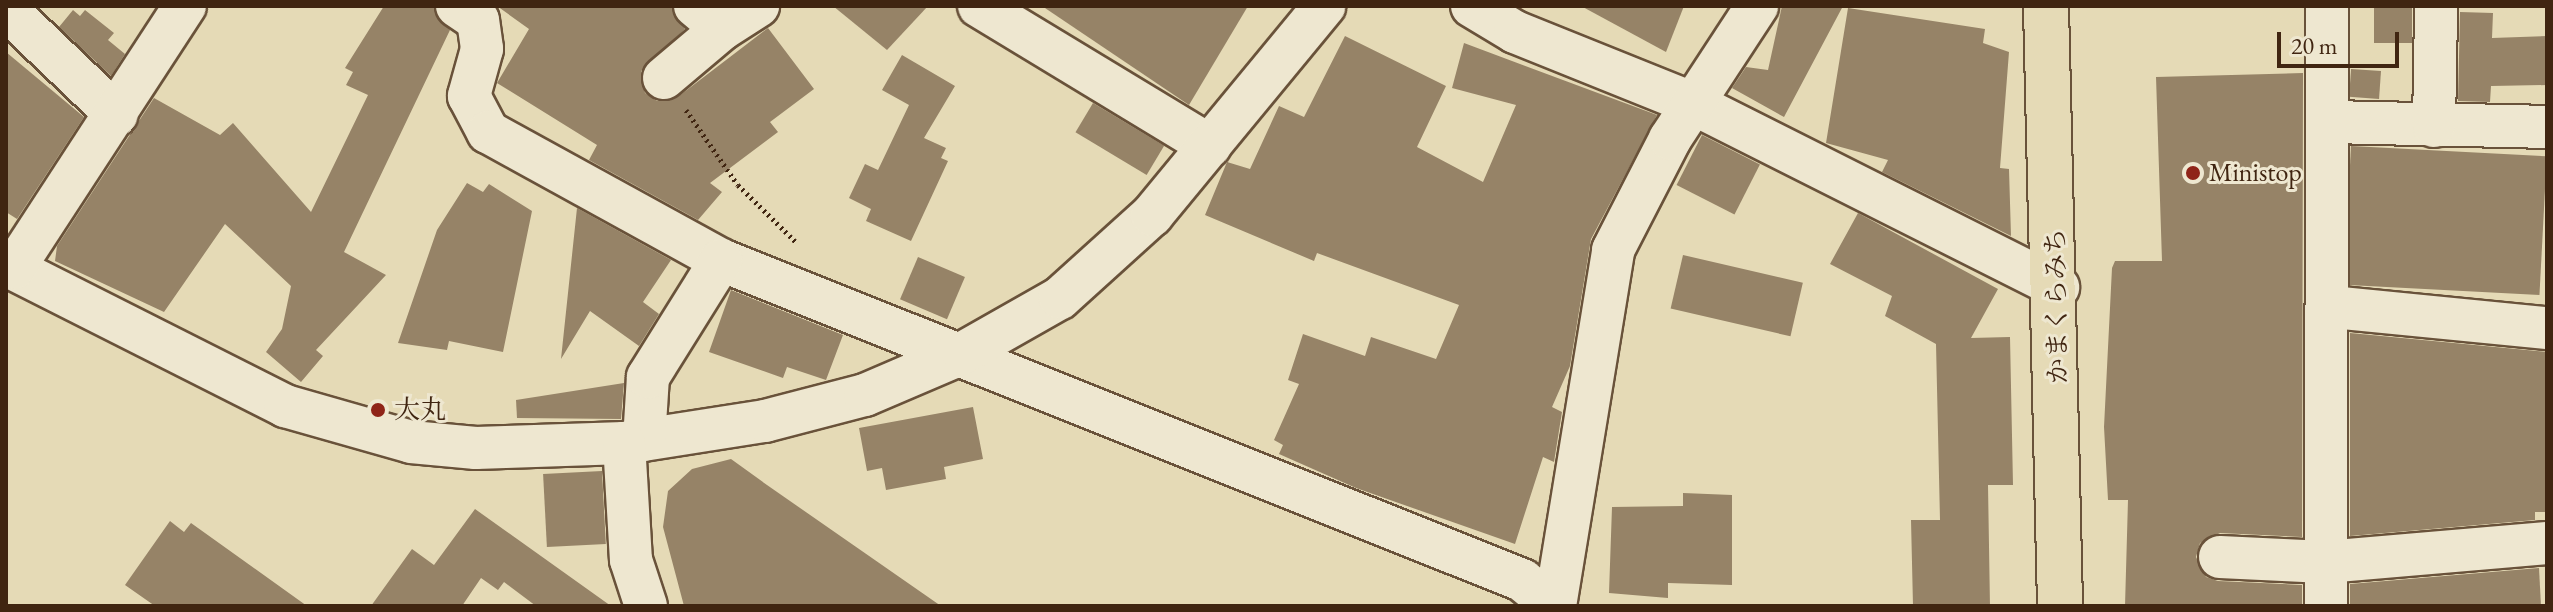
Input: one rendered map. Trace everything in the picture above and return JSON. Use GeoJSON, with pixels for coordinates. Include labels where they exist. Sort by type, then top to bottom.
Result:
{"type":"FeatureCollection","features":[{"type":"Feature","properties":{"kind":"main road","name":"かまくらみち"},"geometry":{"type":"LineString","coordinates":[[2046,6],[2058,287],[2060,606]]}},
{"type":"Feature","properties":{"kind":"street"},"geometry":{"type":"LineString","coordinates":[[185,6],[117,115],[10,266],[285,406],[345,428],[447,447],[634,442],[765,421],[865,395],[963,353],[1026,320],[1105,263],[1210,146],[1324,6]]}},
{"type":"Feature","properties":{"kind":"street"},"geometry":{"type":"LineString","coordinates":[[457,6],[478,20],[482,49],[469,96],[488,132],[721,260],[963,353],[1036,391],[1522,580],[1554,606],[1613,250],[1692,103],[1757,6]]}},
{"type":"Feature","properties":{"kind":"street"},"geometry":{"type":"LineString","coordinates":[[664,78],[708,18],[758,6]]}},
{"type":"Feature","properties":{"kind":"street"},"geometry":{"type":"LineString","coordinates":[[979,6],[1210,146]]}},
{"type":"Feature","properties":{"kind":"street"},"geometry":{"type":"LineString","coordinates":[[1472,6],[1515,32],[1692,103],[2058,287]]}},
{"type":"Feature","properties":{"kind":"street"},"geometry":{"type":"LineString","coordinates":[[2326,606],[2331,307],[2327,6]]}},
{"type":"Feature","properties":{"kind":"street"},"geometry":{"type":"LineString","coordinates":[[2434,126],[2436,6]]}},
{"type":"Feature","properties":{"kind":"street"},"geometry":{"type":"LineString","coordinates":[[6,9],[117,115]]}},
{"type":"Feature","properties":{"kind":"street"},"geometry":{"type":"LineString","coordinates":[[2330,122],[2547,127]]}},
{"type":"Feature","properties":{"kind":"street"},"geometry":{"type":"LineString","coordinates":[[646,606],[631,560],[634,442],[648,377],[721,260]]}},
{"type":"Feature","properties":{"kind":"street"},"geometry":{"type":"LineString","coordinates":[[2331,307],[2547,328]]}},
{"type":"Feature","properties":{"kind":"street"},"geometry":{"type":"LineString","coordinates":[[2220,557],[2325,562],[2547,543]]}},
{"type":"Feature","properties":{"kind":"path"},"geometry":{"type":"LineString","coordinates":[[664,78],[738,185],[804,251]]}},
{"type":"Feature","properties":{"kind":"building"},"geometry":{"type":"Polygon","coordinates":[[[384,6],[433,6],[450,30],[344,252],[386,275],[316,350],[323,356],[301,382],[266,352],[282,329],[291,286],[225,224],[164,312],[55,261],[57,246],[154,98],[220,135],[233,123],[311,212],[368,95],[346,85],[353,72],[345,68],[384,6]]]}},
{"type":"Feature","properties":{"kind":"building"},"geometry":{"type":"Polygon","coordinates":[[[497,6],[672,6],[685,29],[641,71],[645,93],[657,101],[679,96],[768,28],[814,89],[770,122],[778,132],[710,183],[722,192],[698,220],[589,160],[597,145],[497,83],[529,29],[497,6]]]}},
{"type":"Feature","properties":{"kind":"building"},"geometry":{"type":"Polygon","coordinates":[[[833,6],[928,6],[887,50],[833,6]]]}},
{"type":"Feature","properties":{"kind":"building"},"geometry":{"type":"Polygon","coordinates":[[[1042,6],[1248,6],[1189,105],[1042,6]]]}},
{"type":"Feature","properties":{"kind":"building"},"geometry":{"type":"Polygon","coordinates":[[[1581,6],[1684,6],[1666,52],[1581,6]]]}},
{"type":"Feature","properties":{"kind":"building"},"geometry":{"type":"Polygon","coordinates":[[[1782,6],[1843,6],[1784,117],[1732,88],[1746,67],[1768,70],[1782,6]]]}},
{"type":"Feature","properties":{"kind":"building"},"geometry":{"type":"Polygon","coordinates":[[[2374,6],[2412,6],[2412,43],[2374,43],[2374,6]]]}},
{"type":"Feature","properties":{"kind":"building"},"geometry":{"type":"Polygon","coordinates":[[[1848,8],[1985,29],[1983,43],[2009,52],[2000,168],[2009,169],[2011,236],[1882,172],[1888,160],[1826,143],[1848,8]]]}},
{"type":"Feature","properties":{"kind":"building"},"geometry":{"type":"Polygon","coordinates":[[[73,10],[80,16],[85,10],[114,33],[108,40],[125,54],[111,76],[59,27],[73,10]]]}},
{"type":"Feature","properties":{"kind":"building"},"geometry":{"type":"Polygon","coordinates":[[[2460,12],[2493,13],[2492,38],[2547,36],[2547,85],[2491,86],[2490,102],[2458,101],[2460,12]]]}},
{"type":"Feature","properties":{"kind":"building"},"geometry":{"type":"Polygon","coordinates":[[[1345,36],[1446,86],[1417,147],[1483,182],[1516,105],[1452,88],[1464,43],[1657,115],[1591,239],[1570,366],[1552,407],[1562,412],[1554,462],[1543,457],[1515,544],[1356,488],[1279,454],[1283,445],[1274,440],[1299,384],[1288,380],[1303,334],[1365,356],[1371,337],[1436,359],[1459,305],[1317,253],[1314,261],[1205,215],[1227,162],[1250,169],[1279,106],[1304,117],[1345,36]]]}},
{"type":"Feature","properties":{"kind":"building"},"geometry":{"type":"Polygon","coordinates":[[[6,52],[84,117],[17,219],[6,212],[6,52]]]}},
{"type":"Feature","properties":{"kind":"building"},"geometry":{"type":"Polygon","coordinates":[[[902,55],[955,86],[924,138],[946,148],[941,158],[948,161],[911,241],[866,221],[871,209],[849,198],[865,164],[878,170],[909,105],[882,90],[902,55]]]}},
{"type":"Feature","properties":{"kind":"building"},"geometry":{"type":"Polygon","coordinates":[[[2351,69],[2381,71],[2379,99],[2349,97],[2351,69]]]}},
{"type":"Feature","properties":{"kind":"building"},"geometry":{"type":"Polygon","coordinates":[[[2303,73],[2302,537],[2220,533],[2200,543],[2196,557],[2206,577],[2218,581],[2302,585],[2302,606],[2125,606],[2128,500],[2108,500],[2104,427],[2112,268],[2115,261],[2162,261],[2156,77],[2303,73]]]}},
{"type":"Feature","properties":{"kind":"building"},"geometry":{"type":"Polygon","coordinates":[[[1093,103],[1164,146],[1147,175],[1075,132],[1093,103]]]}},
{"type":"Feature","properties":{"kind":"building"},"geometry":{"type":"Polygon","coordinates":[[[1702,135],[1760,165],[1734,214],[1677,185],[1702,135]]]}},
{"type":"Feature","properties":{"kind":"building"},"geometry":{"type":"Polygon","coordinates":[[[2351,146],[2547,156],[2539,295],[2344,285],[2351,146]]]}},
{"type":"Feature","properties":{"kind":"building"},"geometry":{"type":"Polygon","coordinates":[[[467,183],[483,192],[489,184],[532,211],[503,352],[449,341],[447,350],[398,343],[437,230],[467,183]]]}},
{"type":"Feature","properties":{"kind":"building"},"geometry":{"type":"Polygon","coordinates":[[[577,208],[671,260],[643,302],[659,314],[639,346],[590,311],[561,359],[577,208]]]}},
{"type":"Feature","properties":{"kind":"building"},"geometry":{"type":"Polygon","coordinates":[[[1858,213],[1998,289],[1971,338],[2010,337],[2013,485],[1988,485],[1990,606],[1913,606],[1911,520],[1940,520],[1936,344],[1885,316],[1892,296],[1830,264],[1858,213]]]}},
{"type":"Feature","properties":{"kind":"building"},"geometry":{"type":"Polygon","coordinates":[[[1683,255],[1803,283],[1790,336],[1671,309],[1683,255]]]}},
{"type":"Feature","properties":{"kind":"building"},"geometry":{"type":"Polygon","coordinates":[[[918,257],[965,277],[947,319],[900,299],[918,257]]]}},
{"type":"Feature","properties":{"kind":"building"},"geometry":{"type":"Polygon","coordinates":[[[731,290],[843,335],[826,380],[787,367],[783,378],[709,352],[731,290]]]}},
{"type":"Feature","properties":{"kind":"building"},"geometry":{"type":"Polygon","coordinates":[[[2350,333],[2547,352],[2547,512],[2535,512],[2535,520],[2350,536],[2350,333]]]}},
{"type":"Feature","properties":{"kind":"building"},"geometry":{"type":"Polygon","coordinates":[[[624,383],[621,419],[517,418],[516,400],[624,383]]]}},
{"type":"Feature","properties":{"kind":"building"},"geometry":{"type":"Polygon","coordinates":[[[973,407],[983,459],[944,467],[946,479],[886,490],[882,468],[867,471],[859,428],[973,407]]]}},
{"type":"Feature","properties":{"kind":"building"},"geometry":{"type":"Polygon","coordinates":[[[731,459],[941,606],[684,606],[663,527],[668,491],[692,469],[731,459]]]}},
{"type":"Feature","properties":{"kind":"building"},"geometry":{"type":"Polygon","coordinates":[[[602,471],[606,544],[547,547],[543,474],[602,471]]]}},
{"type":"Feature","properties":{"kind":"building"},"geometry":{"type":"Polygon","coordinates":[[[1683,493],[1732,495],[1732,585],[1668,583],[1668,598],[1609,593],[1612,507],[1683,506],[1683,493]]]}},
{"type":"Feature","properties":{"kind":"building"},"geometry":{"type":"Polygon","coordinates":[[[475,509],[611,606],[536,606],[504,582],[498,590],[481,578],[462,606],[371,606],[412,549],[434,565],[475,509]]]}},
{"type":"Feature","properties":{"kind":"building"},"geometry":{"type":"Polygon","coordinates":[[[170,521],[184,532],[191,523],[307,606],[155,606],[125,585],[170,521]]]}},
{"type":"Feature","properties":{"kind":"building"},"geometry":{"type":"Polygon","coordinates":[[[2539,568],[2541,606],[2350,606],[2350,584],[2539,568]]]}},
{"type":"Feature","properties":{"kind":"place","name":"Ministop"},"geometry":{"type":"Point","coordinates":[2193,173]}},
{"type":"Feature","properties":{"kind":"place","name":"大丸"},"geometry":{"type":"Point","coordinates":[378,410]}}]}
